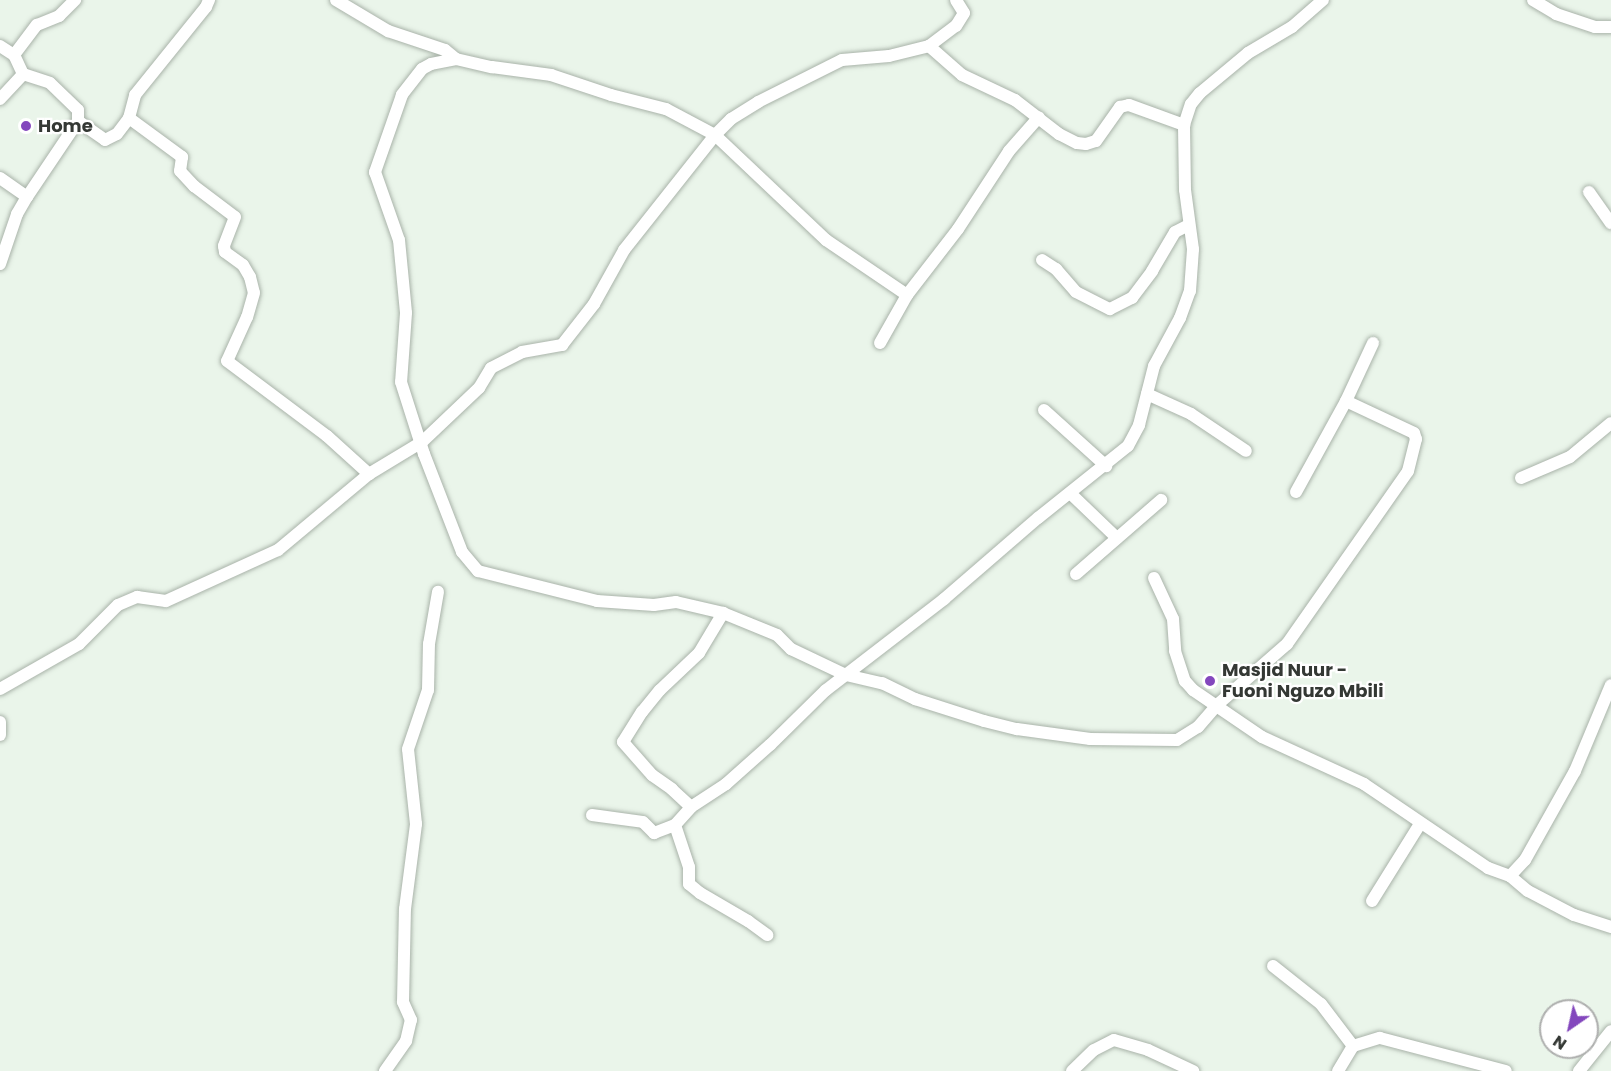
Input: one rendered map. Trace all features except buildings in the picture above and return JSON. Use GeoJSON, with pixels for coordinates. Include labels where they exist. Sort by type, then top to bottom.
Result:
{"type":"FeatureCollection","features":[{"type":"Feature","properties":{"kind":"street"},"geometry":{"type":"LineString","coordinates":[[14,55],[38,25],[59,16],[75,0]]}},
{"type":"Feature","properties":{"kind":"street"},"geometry":{"type":"LineString","coordinates":[[78,121],[105,140],[117,134],[129,118],[135,95],[206,7],[209,0]]}},
{"type":"Feature","properties":{"kind":"street"},"geometry":{"type":"LineString","coordinates":[[336,0],[388,31],[445,50],[456,59]]}},
{"type":"Feature","properties":{"kind":"street"},"geometry":{"type":"LineString","coordinates":[[0,689],[79,644],[118,605],[137,597],[166,601],[278,550],[369,474],[422,442],[478,388],[491,368],[522,352],[562,345],[594,304],[624,250],[715,135],[731,119],[758,102],[842,60],[889,56],[929,46],[956,26],[964,13],[956,0]]}},
{"type":"Feature","properties":{"kind":"street"},"geometry":{"type":"LineString","coordinates":[[592,815],[643,822],[654,833],[675,825],[691,807],[726,784],[826,690],[959,588],[1128,446],[1139,425],[1154,366],[1180,318],[1190,291],[1193,249],[1189,225],[1184,125],[1191,104],[1200,93],[1255,48],[1292,27],[1323,0]]}},
{"type":"Feature","properties":{"kind":"street"},"geometry":{"type":"LineString","coordinates":[[1533,0],[1556,14],[1595,27],[1611,27]]}},
{"type":"Feature","properties":{"kind":"street"},"geometry":{"type":"LineString","coordinates":[[0,46],[14,55],[23,74],[50,83],[78,110],[78,121],[17,214],[0,264]]}},
{"type":"Feature","properties":{"kind":"street"},"geometry":{"type":"LineString","coordinates":[[929,46],[962,75],[1015,100],[1059,134],[1086,144],[1096,141],[1116,112],[1129,105],[1184,125]]}},
{"type":"Feature","properties":{"kind":"street"},"geometry":{"type":"LineString","coordinates":[[907,296],[826,240],[715,135],[666,109],[611,95],[551,75],[492,68],[456,59],[430,64],[422,69],[402,95],[375,172],[399,240],[406,313],[401,382],[424,454],[462,552],[478,571],[597,601],[654,605],[676,602],[723,613],[777,635],[791,649],[846,675],[882,683],[915,699],[984,721],[1090,739],[1177,740],[1198,727],[1217,705],[1287,644],[1408,471],[1416,439],[1414,433],[1346,401]]}},
{"type":"Feature","properties":{"kind":"street"},"geometry":{"type":"LineString","coordinates":[[0,99],[23,74]]}},
{"type":"Feature","properties":{"kind":"street"},"geometry":{"type":"LineString","coordinates":[[879,344],[907,296],[958,229],[1009,151],[1039,117]]}},
{"type":"Feature","properties":{"kind":"street"},"geometry":{"type":"LineString","coordinates":[[129,118],[182,157],[180,171],[194,186],[235,217],[224,246],[225,252],[243,265],[250,277],[254,293],[248,317],[227,361],[327,436],[369,474]]}},
{"type":"Feature","properties":{"kind":"street"},"geometry":{"type":"LineString","coordinates":[[0,178],[27,197]]}},
{"type":"Feature","properties":{"kind":"street"},"geometry":{"type":"LineString","coordinates":[[1589,192],[1611,222]]}},
{"type":"Feature","properties":{"kind":"street"},"geometry":{"type":"LineString","coordinates":[[1042,260],[1056,269],[1076,292],[1110,309],[1132,298],[1152,271],[1175,232],[1189,225]]}},
{"type":"Feature","properties":{"kind":"street"},"geometry":{"type":"LineString","coordinates":[[1296,492],[1346,401],[1373,343]]}},
{"type":"Feature","properties":{"kind":"street"},"geometry":{"type":"LineString","coordinates":[[1147,394],[1191,414],[1246,451]]}},
{"type":"Feature","properties":{"kind":"street"},"geometry":{"type":"LineString","coordinates":[[1044,410],[1106,466]]}},
{"type":"Feature","properties":{"kind":"street"},"geometry":{"type":"LineString","coordinates":[[1521,477],[1570,457],[1611,423]]}},
{"type":"Feature","properties":{"kind":"street"},"geometry":{"type":"LineString","coordinates":[[1070,493],[1117,538]]}},
{"type":"Feature","properties":{"kind":"street"},"geometry":{"type":"LineString","coordinates":[[1076,574],[1161,500]]}},
{"type":"Feature","properties":{"kind":"street"},"geometry":{"type":"LineString","coordinates":[[1154,578],[1173,619],[1174,651],[1185,681],[1281,748],[1364,784],[1488,868],[1509,876],[1528,891],[1574,915],[1611,927]]}},
{"type":"Feature","properties":{"kind":"street"},"geometry":{"type":"LineString","coordinates":[[385,1071],[406,1041],[411,1020],[404,1002],[403,955],[405,909],[416,824],[408,749],[428,690],[429,644],[438,592]]}},
{"type":"Feature","properties":{"kind":"street"},"geometry":{"type":"LineString","coordinates":[[691,807],[672,789],[652,775],[623,742],[642,712],[699,653],[723,613]]}},
{"type":"Feature","properties":{"kind":"street"},"geometry":{"type":"LineString","coordinates":[[1509,876],[1525,860],[1575,771],[1611,685]]}},
{"type":"Feature","properties":{"kind":"street"},"geometry":{"type":"LineString","coordinates":[[0,722],[0,735]]}},
{"type":"Feature","properties":{"kind":"street"},"geometry":{"type":"LineString","coordinates":[[1372,901],[1420,824]]}},
{"type":"Feature","properties":{"kind":"street"},"geometry":{"type":"LineString","coordinates":[[675,825],[689,867],[689,884],[700,894],[748,921],[767,935]]}},
{"type":"Feature","properties":{"kind":"street"},"geometry":{"type":"LineString","coordinates":[[1273,966],[1321,1004],[1353,1046]]}},
{"type":"Feature","properties":{"kind":"street"},"geometry":{"type":"LineString","coordinates":[[1579,1071],[1611,1031]]}},
{"type":"Feature","properties":{"kind":"street"},"geometry":{"type":"LineString","coordinates":[[1338,1071],[1353,1046],[1380,1038],[1506,1071]]}},
{"type":"Feature","properties":{"kind":"street"},"geometry":{"type":"LineString","coordinates":[[1072,1071],[1094,1050],[1114,1040],[1148,1050],[1193,1071]]}},
{"type":"Feature","properties":{"kind":"place","name":"Home"},"geometry":{"type":"Point","coordinates":[26,126]}},
{"type":"Feature","properties":{"kind":"place","name":"Masjid Nuur - Fuoni Nguzo Mbili"},"geometry":{"type":"Point","coordinates":[1210,681]}}]}
